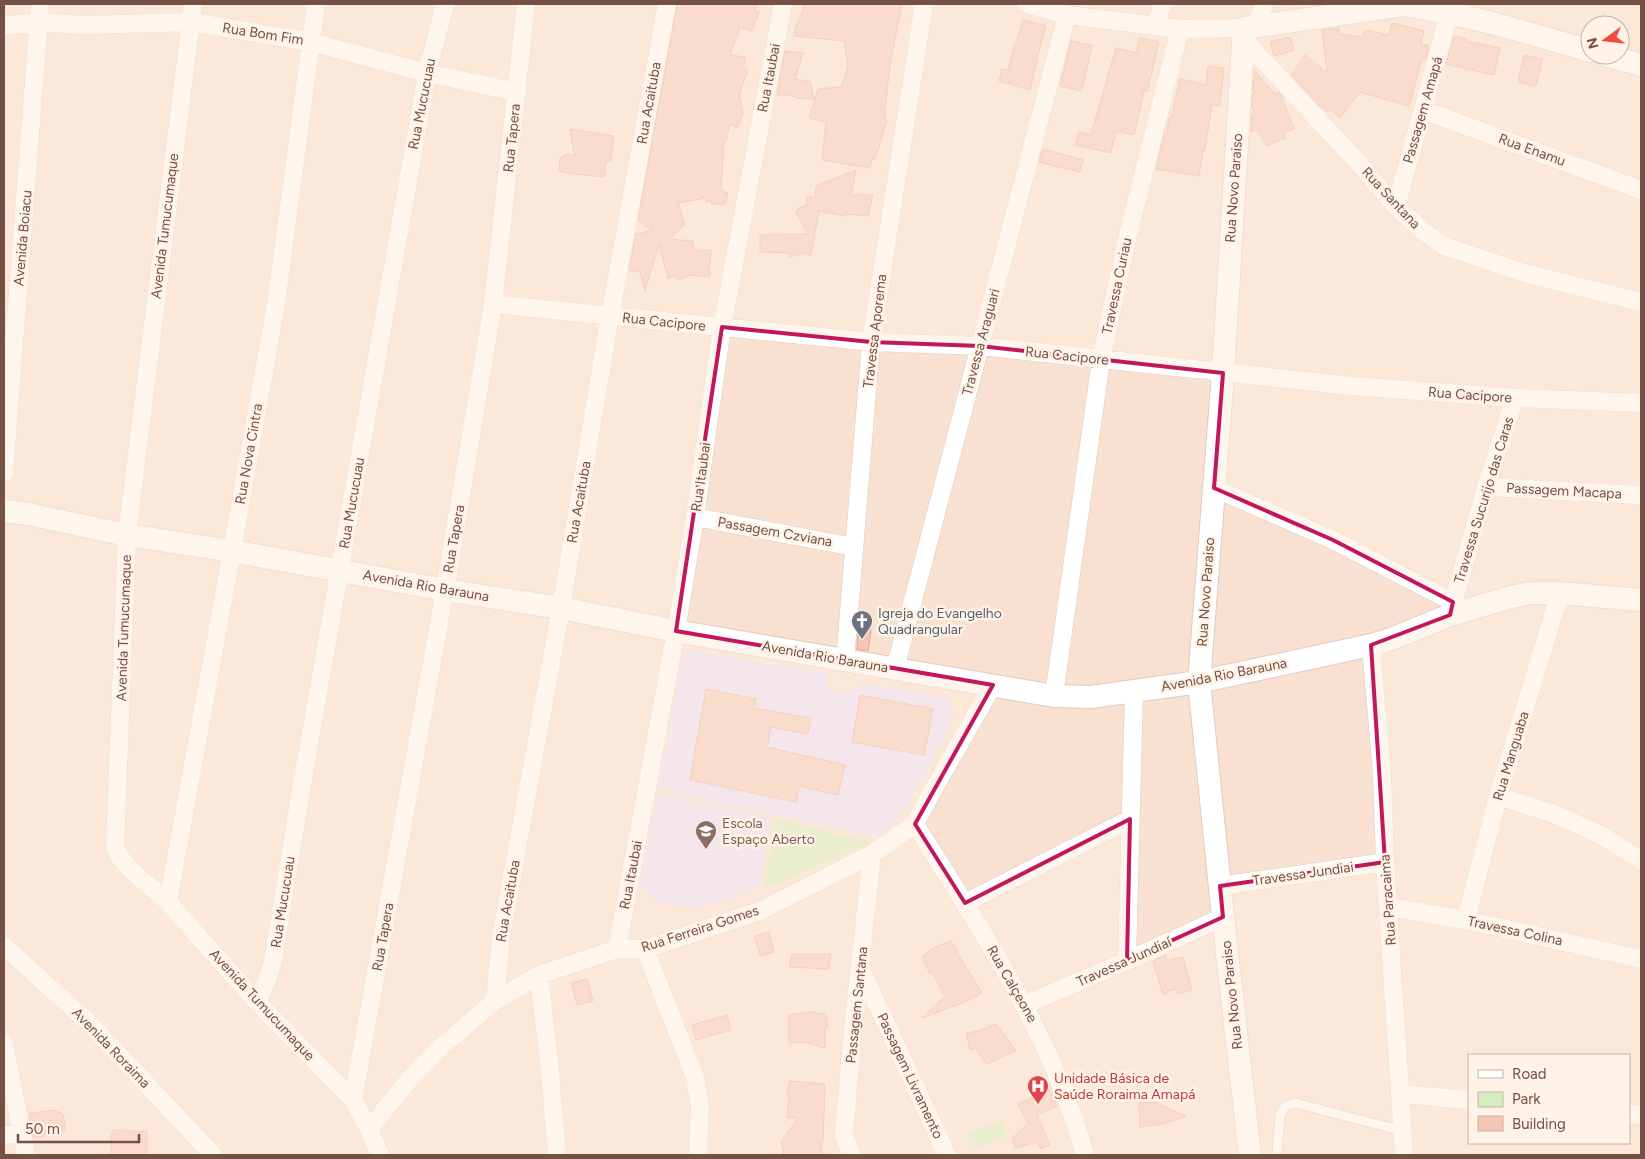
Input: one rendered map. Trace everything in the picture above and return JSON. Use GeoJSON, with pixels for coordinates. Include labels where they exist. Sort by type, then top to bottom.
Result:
{"type":"FeatureCollection","features":[{"type":"Feature","properties":{"kind":"street","name":"Avenida Boiacu"},"geometry":{"type":"LineString","coordinates":[[4,473],[40,4]]}},
{"type":"Feature","properties":{"kind":"street","name":"Avenida Tumucumaque"},"geometry":{"type":"LineString","coordinates":[[193,4],[127,535],[115,846],[119,856],[133,872],[168,902],[257,1002],[354,1100],[380,1155]]}},
{"type":"Feature","properties":{"kind":"street","name":"Rua Nova Cintra"},"geometry":{"type":"LineString","coordinates":[[168,902],[276,304],[316,4]]}},
{"type":"Feature","properties":{"kind":"street","name":"Rua Mucucuau"},"geometry":{"type":"LineString","coordinates":[[257,1002],[267,981],[273,961],[426,72],[445,4]]}},
{"type":"Feature","properties":{"kind":"street","name":"Rua Tapera"},"geometry":{"type":"LineString","coordinates":[[354,1100],[445,590],[493,304],[526,4]]}},
{"type":"Feature","properties":{"kind":"street","name":"Rua Acaituba"},"geometry":{"type":"LineString","coordinates":[[495,1001],[501,937],[561,608],[610,316],[666,4]]}},
{"type":"Feature","properties":{"kind":"street","name":"Rua Itaubai"},"geometry":{"type":"LineString","coordinates":[[617,949],[676,631],[695,517],[722,327],[784,4]]}},
{"type":"Feature","properties":{"kind":"street","name":"Travessa Aporema"},"geometry":{"type":"LineString","coordinates":[[845,660],[871,342],[924,4]]}},
{"type":"Feature","properties":{"kind":"street"},"geometry":{"type":"LineString","coordinates":[[1155,25],[1162,4]]}},
{"type":"Feature","properties":{"kind":"street"},"geometry":{"type":"LineString","coordinates":[[1248,31],[1264,4]]}},
{"type":"Feature","properties":{"kind":"street"},"geometry":{"type":"LineString","coordinates":[[1035,5],[1068,15],[1180,29],[1248,31],[1404,5],[1519,30],[1580,48]]}},
{"type":"Feature","properties":{"kind":"street","name":"Passagem Amapá"},"geometry":{"type":"LineString","coordinates":[[1396,206],[1449,14]]}},
{"type":"Feature","properties":{"kind":"street","name":"Travessa Araguari"},"geometry":{"type":"LineString","coordinates":[[895,669],[1068,15]]}},
{"type":"Feature","properties":{"kind":"street","name":"Rua Bom Fim"},"geometry":{"type":"LineString","coordinates":[[4,26],[40,22],[84,24],[191,22],[311,42],[426,72],[517,92]]}},
{"type":"Feature","properties":{"kind":"street","name":"Travessa Curiau"},"geometry":{"type":"LineString","coordinates":[[1054,696],[1101,360],[1127,239],[1180,29]]}},
{"type":"Feature","properties":{"kind":"street","name":"Rua Santana"},"geometry":{"type":"LineString","coordinates":[[1248,31],[1354,159],[1396,206],[1423,231],[1444,246],[1524,273],[1641,302]]}},
{"type":"Feature","properties":{"kind":"street","name":"Rua Novo Paraiso"},"geometry":{"type":"LineString","coordinates":[[1248,31],[1199,682],[1250,1155]]}},
{"type":"Feature","properties":{"kind":"street","name":"Rua Enamu"},"geometry":{"type":"LineString","coordinates":[[1423,110],[1641,190]]}},
{"type":"Feature","properties":{"kind":"street","name":"Rua Cacipore"},"geometry":{"type":"LineString","coordinates":[[493,304],[871,342],[980,346],[1352,386],[1515,398],[1641,403]]}},
{"type":"Feature","properties":{"kind":"street","name":"Travessa Sucurijo das Caras"},"geometry":{"type":"LineString","coordinates":[[1214,488],[1334,540],[1451,609],[1486,487],[1515,398]]}},
{"type":"Feature","properties":{"kind":"street","name":"Passagem Macapa"},"geometry":{"type":"LineString","coordinates":[[1486,487],[1641,495]]}},
{"type":"Feature","properties":{"kind":"street","name":"Avenida Rio Barauna"},"geometry":{"type":"LineString","coordinates":[[4,511],[28,514],[127,535],[232,551],[445,590],[561,608],[676,631],[1054,696],[1091,697],[1199,682],[1391,639],[1451,609],[1531,593],[1560,593],[1641,600]]}},
{"type":"Feature","properties":{"kind":"street","name":"Passagem Czviana"},"geometry":{"type":"LineString","coordinates":[[695,517],[854,547]]}},
{"type":"Feature","properties":{"kind":"street","name":"Rua Manguaba"},"geometry":{"type":"LineString","coordinates":[[1466,920],[1498,796],[1560,593]]}},
{"type":"Feature","properties":{"kind":"street","name":"Rua Paracaima"},"geometry":{"type":"LineString","coordinates":[[1372,644],[1382,774],[1385,862],[1404,1155]]}},
{"type":"Feature","properties":{"kind":"street","name":"Rua Ferreira Gomes"},"geometry":{"type":"LineString","coordinates":[[369,1129],[408,1081],[435,1053],[495,1001],[539,975],[617,949],[645,949],[760,911],[872,854],[916,824],[933,790],[993,685]]}},
{"type":"Feature","properties":{"kind":"street"},"geometry":{"type":"LineString","coordinates":[[1126,961],[1134,691]]}},
{"type":"Feature","properties":{"kind":"street"},"geometry":{"type":"LineString","coordinates":[[1498,796],[1554,814],[1599,834],[1641,860]]}},
{"type":"Feature","properties":{"kind":"street"},"geometry":{"type":"LineString","coordinates":[[964,903],[1130,819]]}},
{"type":"Feature","properties":{"kind":"street","name":"Rua Calçeone"},"geometry":{"type":"LineString","coordinates":[[916,824],[1036,1027],[1062,1088],[1085,1155]]}},
{"type":"Feature","properties":{"kind":"street","name":"Passagem Santana"},"geometry":{"type":"LineString","coordinates":[[851,1155],[844,1134],[872,854]]}},
{"type":"Feature","properties":{"kind":"street","name":"Travessa Jundiai"},"geometry":{"type":"LineString","coordinates":[[1220,886],[1385,862]]}},
{"type":"Feature","properties":{"kind":"street","name":"Travessa Colina"},"geometry":{"type":"LineString","coordinates":[[1388,907],[1466,920],[1641,959]]}},
{"type":"Feature","properties":{"kind":"street","name":"Travessa Jundiaí"},"geometry":{"type":"LineString","coordinates":[[1024,1005],[1223,917]]}},
{"type":"Feature","properties":{"kind":"street","name":"Avenida Roraima"},"geometry":{"type":"LineString","coordinates":[[4,946],[90,1024],[213,1155]]}},
{"type":"Feature","properties":{"kind":"street"},"geometry":{"type":"LineString","coordinates":[[645,949],[695,1078],[700,1106],[698,1155]]}},
{"type":"Feature","properties":{"kind":"street","name":"Passagem Livramento"},"geometry":{"type":"LineString","coordinates":[[861,969],[947,1155]]}},
{"type":"Feature","properties":{"kind":"street"},"geometry":{"type":"LineString","coordinates":[[539,975],[557,1155]]}},
{"type":"Feature","properties":{"kind":"street"},"geometry":{"type":"LineString","coordinates":[[4,1043],[12,1134],[26,1155]]}},
{"type":"Feature","properties":{"kind":"street"},"geometry":{"type":"LineString","coordinates":[[1401,1094],[1468,1100]]}},
{"type":"Feature","properties":{"kind":"street"},"geometry":{"type":"LineString","coordinates":[[1404,1155],[1411,1155]]}},
{"type":"Feature","properties":{"kind":"lane"},"geometry":{"type":"LineString","coordinates":[[1277,1155],[1280,1115],[1285,1106],[1296,1103],[1403,1131]]}},
{"type":"Feature","properties":{"kind":"highlighted area"},"geometry":{"type":"Polygon","coordinates":[[[722,327],[871,342],[980,346],[1223,373],[1214,488],[1333,540],[1453,602],[1450,615],[1371,645],[1385,862],[1220,886],[1223,917],[1127,961],[1130,819],[965,903],[915,824],[993,685],[676,631],[722,327]]]}},
{"type":"Feature","properties":{"kind":"shaded area"},"geometry":{"type":"Polygon","coordinates":[[[4,4],[1641,4],[1641,1155],[4,1155],[4,4]]]}},
{"type":"Feature","properties":{"kind":"shaded area"},"geometry":{"type":"Polygon","coordinates":[[[684,649],[826,673],[828,691],[849,694],[859,683],[947,697],[955,716],[909,803],[883,838],[658,789],[684,649]]]}},
{"type":"Feature","properties":{"kind":"shaded area","name":"Escola Espaço Aberto"},"geometry":{"type":"Polygon","coordinates":[[[658,794],[771,818],[760,887],[726,901],[695,908],[667,905],[656,901],[640,882],[658,794]]]}},
{"type":"Feature","properties":{"kind":"green space"},"geometry":{"type":"Polygon","coordinates":[[[775,818],[871,843],[765,889],[775,818]]]}},
{"type":"Feature","properties":{"kind":"green space"},"geometry":{"type":"Polygon","coordinates":[[[1001,1120],[1007,1136],[973,1149],[967,1133],[1001,1120]]]}},
{"type":"Feature","properties":{"kind":"building"},"geometry":{"type":"Polygon","coordinates":[[[677,4],[757,4],[754,11],[759,12],[752,31],[740,27],[730,55],[746,57],[743,67],[748,69],[739,95],[743,113],[737,128],[730,124],[726,141],[724,140],[721,191],[728,193],[725,204],[711,204],[711,201],[706,202],[705,198],[678,203],[685,224],[669,239],[693,241],[694,251],[711,250],[709,277],[690,275],[678,280],[677,276],[668,278],[659,244],[645,291],[640,272],[629,270],[636,234],[653,230],[638,221],[677,4]]]}},
{"type":"Feature","properties":{"kind":"building"},"geometry":{"type":"Polygon","coordinates":[[[804,4],[902,4],[891,59],[885,107],[887,121],[875,159],[872,159],[870,168],[822,160],[826,122],[809,118],[818,89],[842,87],[848,65],[844,41],[795,36],[795,29],[804,4]]]}},
{"type":"Feature","properties":{"kind":"building"},"geometry":{"type":"Polygon","coordinates":[[[1023,20],[1046,26],[1030,90],[999,81],[1002,69],[1008,70],[1023,20]]]}},
{"type":"Feature","properties":{"kind":"building"},"geometry":{"type":"Polygon","coordinates":[[[1392,23],[1424,31],[1421,44],[1429,46],[1426,59],[1422,59],[1409,106],[1360,92],[1340,118],[1330,110],[1328,112],[1321,107],[1291,75],[1305,55],[1327,73],[1322,30],[1339,28],[1340,34],[1363,37],[1365,30],[1389,35],[1392,23]]]}},
{"type":"Feature","properties":{"kind":"building"},"geometry":{"type":"Polygon","coordinates":[[[1454,36],[1466,39],[1466,41],[1500,48],[1494,75],[1446,64],[1454,36]]]}},
{"type":"Feature","properties":{"kind":"building"},"geometry":{"type":"Polygon","coordinates":[[[1290,37],[1294,50],[1274,56],[1270,42],[1290,37]]]}},
{"type":"Feature","properties":{"kind":"building"},"geometry":{"type":"Polygon","coordinates":[[[1140,38],[1159,42],[1147,92],[1144,91],[1134,135],[1116,131],[1111,153],[1075,145],[1079,132],[1091,135],[1116,48],[1136,53],[1140,38]]]}},
{"type":"Feature","properties":{"kind":"building"},"geometry":{"type":"Polygon","coordinates":[[[1071,41],[1092,45],[1082,91],[1060,86],[1071,41]]]}},
{"type":"Feature","properties":{"kind":"building"},"geometry":{"type":"Polygon","coordinates":[[[785,51],[803,53],[795,79],[810,82],[814,99],[777,95],[785,51]]]}},
{"type":"Feature","properties":{"kind":"building"},"geometry":{"type":"Polygon","coordinates":[[[1524,55],[1542,59],[1536,86],[1518,82],[1524,55]]]}},
{"type":"Feature","properties":{"kind":"building"},"geometry":{"type":"Polygon","coordinates":[[[1208,66],[1224,68],[1220,106],[1212,105],[1199,176],[1156,169],[1180,79],[1206,85],[1208,66]]]}},
{"type":"Feature","properties":{"kind":"building"},"geometry":{"type":"Polygon","coordinates":[[[1255,71],[1276,95],[1278,92],[1281,95],[1294,129],[1283,133],[1285,138],[1266,146],[1259,130],[1251,132],[1252,115],[1255,114],[1252,106],[1253,94],[1255,93],[1253,89],[1255,71]]]}},
{"type":"Feature","properties":{"kind":"building"},"geometry":{"type":"Polygon","coordinates":[[[570,129],[614,136],[611,162],[605,162],[605,177],[559,171],[560,159],[566,154],[575,156],[570,129]]]}},
{"type":"Feature","properties":{"kind":"building"},"geometry":{"type":"Polygon","coordinates":[[[1043,149],[1083,160],[1080,172],[1039,162],[1043,149]]]}},
{"type":"Feature","properties":{"kind":"building"},"geometry":{"type":"Polygon","coordinates":[[[856,170],[851,195],[873,195],[868,216],[845,214],[845,216],[819,211],[811,255],[803,253],[790,257],[790,253],[760,252],[760,235],[808,234],[796,213],[799,208],[807,205],[807,197],[815,197],[816,186],[856,170]]]}},
{"type":"Feature","properties":{"kind":"building","name":"Igreja do Evangelho Quadrangular"},"geometry":{"type":"Polygon","coordinates":[[[858,628],[871,630],[868,651],[857,649],[858,628]]]}},
{"type":"Feature","properties":{"kind":"building"},"geometry":{"type":"Polygon","coordinates":[[[706,689],[756,699],[754,708],[811,718],[808,734],[771,727],[767,747],[845,765],[838,795],[799,786],[796,802],[690,780],[706,689]]]}},
{"type":"Feature","properties":{"kind":"building"},"geometry":{"type":"Polygon","coordinates":[[[860,695],[933,709],[924,755],[852,742],[860,695]]]}},
{"type":"Feature","properties":{"kind":"building"},"geometry":{"type":"Polygon","coordinates":[[[769,932],[774,952],[760,956],[755,936],[769,932]]]}},
{"type":"Feature","properties":{"kind":"building"},"geometry":{"type":"Polygon","coordinates":[[[951,941],[982,993],[965,1002],[922,1018],[945,996],[932,972],[930,974],[922,957],[935,947],[951,941]]]}},
{"type":"Feature","properties":{"kind":"building"},"geometry":{"type":"Polygon","coordinates":[[[792,954],[831,954],[829,969],[789,967],[792,954]]]}},
{"type":"Feature","properties":{"kind":"building"},"geometry":{"type":"Polygon","coordinates":[[[1166,955],[1166,961],[1183,957],[1192,990],[1177,994],[1176,989],[1168,991],[1168,994],[1164,995],[1153,961],[1166,955]]]}},
{"type":"Feature","properties":{"kind":"building"},"geometry":{"type":"Polygon","coordinates":[[[587,979],[593,1001],[577,1005],[571,983],[587,979]]]}},
{"type":"Feature","properties":{"kind":"building"},"geometry":{"type":"Polygon","coordinates":[[[809,1012],[826,1014],[828,1028],[825,1028],[825,1048],[803,1042],[789,1043],[788,1015],[809,1012]]]}},
{"type":"Feature","properties":{"kind":"building"},"geometry":{"type":"Polygon","coordinates":[[[727,1015],[731,1030],[696,1040],[692,1025],[727,1015]]]}},
{"type":"Feature","properties":{"kind":"building"},"geometry":{"type":"Polygon","coordinates":[[[996,1024],[1016,1051],[986,1064],[976,1048],[970,1050],[966,1033],[978,1031],[996,1024]]]}},
{"type":"Feature","properties":{"kind":"building"},"geometry":{"type":"Polygon","coordinates":[[[790,1081],[825,1084],[823,1142],[821,1142],[822,1155],[784,1155],[781,1142],[798,1118],[787,1118],[789,1094],[787,1093],[790,1081]]]}},
{"type":"Feature","properties":{"kind":"building"},"geometry":{"type":"Polygon","coordinates":[[[1049,1089],[1057,1106],[1037,1115],[1050,1145],[1041,1149],[1037,1142],[1015,1148],[1012,1138],[1028,1124],[1018,1104],[1049,1089]]]}},
{"type":"Feature","properties":{"kind":"building"},"geometry":{"type":"Polygon","coordinates":[[[1154,1102],[1186,1116],[1163,1124],[1140,1127],[1139,1103],[1154,1102]]]}},
{"type":"Feature","properties":{"kind":"building"},"geometry":{"type":"Polygon","coordinates":[[[53,1110],[63,1114],[66,1131],[33,1138],[29,1114],[53,1110]]]}},
{"type":"Feature","properties":{"kind":"building"},"geometry":{"type":"Polygon","coordinates":[[[113,1130],[147,1132],[147,1155],[111,1155],[113,1130]]]}},
{"type":"Feature","properties":{"kind":"place","name":"Igreja do Evangelho Quadrangular"},"geometry":{"type":"Point","coordinates":[862,640]}},
{"type":"Feature","properties":{"kind":"place","name":"Escola Espaço Aberto"},"geometry":{"type":"Point","coordinates":[706,850]}},
{"type":"Feature","properties":{"kind":"place","name":"Unidade Básica de Saúde Roraima Amapá"},"geometry":{"type":"Point","coordinates":[1038,1105]}}]}
